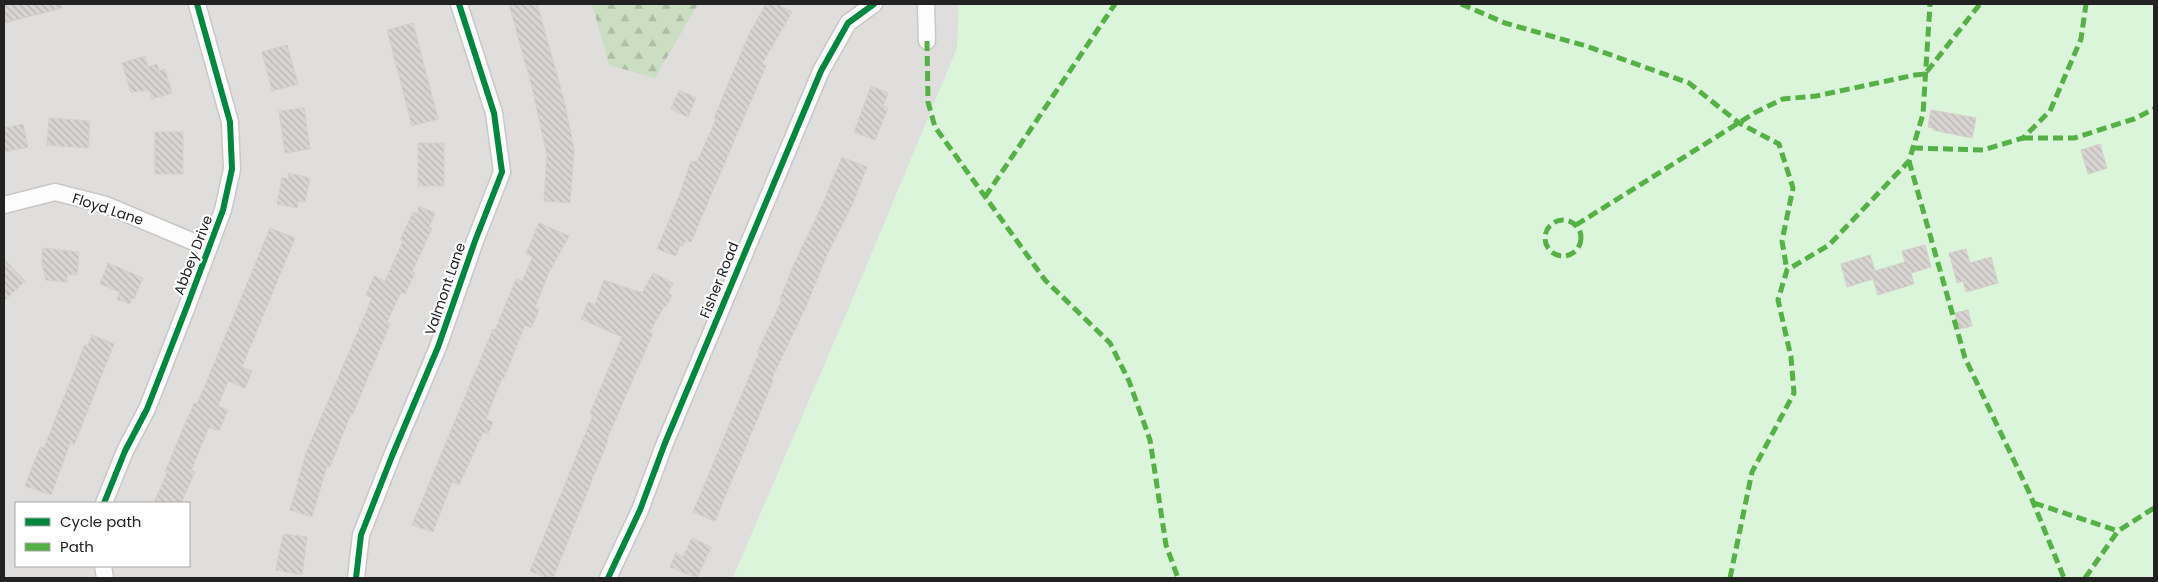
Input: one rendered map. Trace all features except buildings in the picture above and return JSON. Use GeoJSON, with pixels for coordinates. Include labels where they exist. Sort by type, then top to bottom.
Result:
{"type":"FeatureCollection","features":[{"type":"Feature","properties":{"kind":"street","name":"Abbey Drive"},"geometry":{"type":"LineString","coordinates":[[104,502],[125,451],[147,409],[223,210],[232,169],[230,122],[197,4]]}},
{"type":"Feature","properties":{"kind":"street","name":"Valmont Lane"},"geometry":{"type":"LineString","coordinates":[[356,578],[361,535],[438,347],[502,172],[494,113],[459,4]]}},
{"type":"Feature","properties":{"kind":"street","name":"Fisher Road"},"geometry":{"type":"LineString","coordinates":[[608,578],[640,510],[673,425],[821,71],[848,23],[874,4]]}},
{"type":"Feature","properties":{"kind":"street"},"geometry":{"type":"LineString","coordinates":[[926,4],[927,41]]}},
{"type":"Feature","properties":{"kind":"street","name":"Floyd Lane"},"geometry":{"type":"LineString","coordinates":[[4,205],[55,192],[106,205],[208,248]]}},
{"type":"Feature","properties":{"kind":"shaded area"},"geometry":{"type":"Polygon","coordinates":[[[4,4],[962,4],[962,45],[733,578],[4,578],[4,4]]]}},
{"type":"Feature","properties":{"kind":"green space"},"geometry":{"type":"Polygon","coordinates":[[[592,4],[698,4],[655,78],[609,65],[592,4]]]}},
{"type":"Feature","properties":{"kind":"green space"},"geometry":{"type":"Polygon","coordinates":[[[959,4],[2154,4],[2154,578],[733,578],[856,291],[957,48],[959,4]]]}},
{"type":"Feature","properties":{"kind":"marked path"},"geometry":{"type":"LineString","coordinates":[[985,197],[1115,4]]}},
{"type":"Feature","properties":{"kind":"marked path"},"geometry":{"type":"LineString","coordinates":[[1461,4],[1505,23],[1586,46],[1689,83],[1739,123],[1779,144],[1793,188],[1782,241],[1787,270]]}},
{"type":"Feature","properties":{"kind":"marked path"},"geometry":{"type":"LineString","coordinates":[[1730,578],[1752,472],[1794,393],[1791,357],[1778,300],[1787,270],[1829,245],[1909,161],[1923,114],[1930,4]]}},
{"type":"Feature","properties":{"kind":"marked path"},"geometry":{"type":"LineString","coordinates":[[1576,225],[1756,112],[1783,99],[1816,96],[1925,74],[1980,4]]}},
{"type":"Feature","properties":{"kind":"marked path"},"geometry":{"type":"LineString","coordinates":[[1913,148],[1983,150],[2023,138],[2050,111],[2081,39],[2086,4]]}},
{"type":"Feature","properties":{"kind":"marked path"},"geometry":{"type":"LineString","coordinates":[[927,41],[928,102],[935,127],[1045,280],[1110,343],[1129,381],[1150,440],[1166,545],[1178,578]]}},
{"type":"Feature","properties":{"kind":"marked path"},"geometry":{"type":"LineString","coordinates":[[2023,138],[2074,138],[2134,119],[2154,109]]}},
{"type":"Feature","properties":{"kind":"marked path"},"geometry":{"type":"LineString","coordinates":[[1909,161],[1965,358],[2029,492],[2064,578]]}},
{"type":"Feature","properties":{"kind":"marked path"},"geometry":{"type":"LineString","coordinates":[[1563,220],[1570,221],[1576,225],[1580,231],[1581,238],[1580,245],[1576,251],[1570,255],[1563,256],[1556,255],[1550,251],[1546,245],[1545,238],[1546,231],[1550,225],[1556,221],[1563,220]]}},
{"type":"Feature","properties":{"kind":"marked path"},"geometry":{"type":"LineString","coordinates":[[2034,503],[2118,531]]}},
{"type":"Feature","properties":{"kind":"marked path"},"geometry":{"type":"LineString","coordinates":[[2085,578],[2118,531],[2154,508]]}},
{"type":"Feature","properties":{"kind":"cycle path"},"geometry":{"type":"LineString","coordinates":[[104,502],[125,451],[147,409],[186,309],[223,210],[232,169],[230,122],[197,4]]}},
{"type":"Feature","properties":{"kind":"cycle path"},"geometry":{"type":"LineString","coordinates":[[356,578],[361,535],[438,347],[475,241],[502,172],[494,113],[459,4]]}},
{"type":"Feature","properties":{"kind":"cycle path"},"geometry":{"type":"LineString","coordinates":[[608,578],[640,510],[665,443],[821,71],[848,23],[874,4]]}}]}
